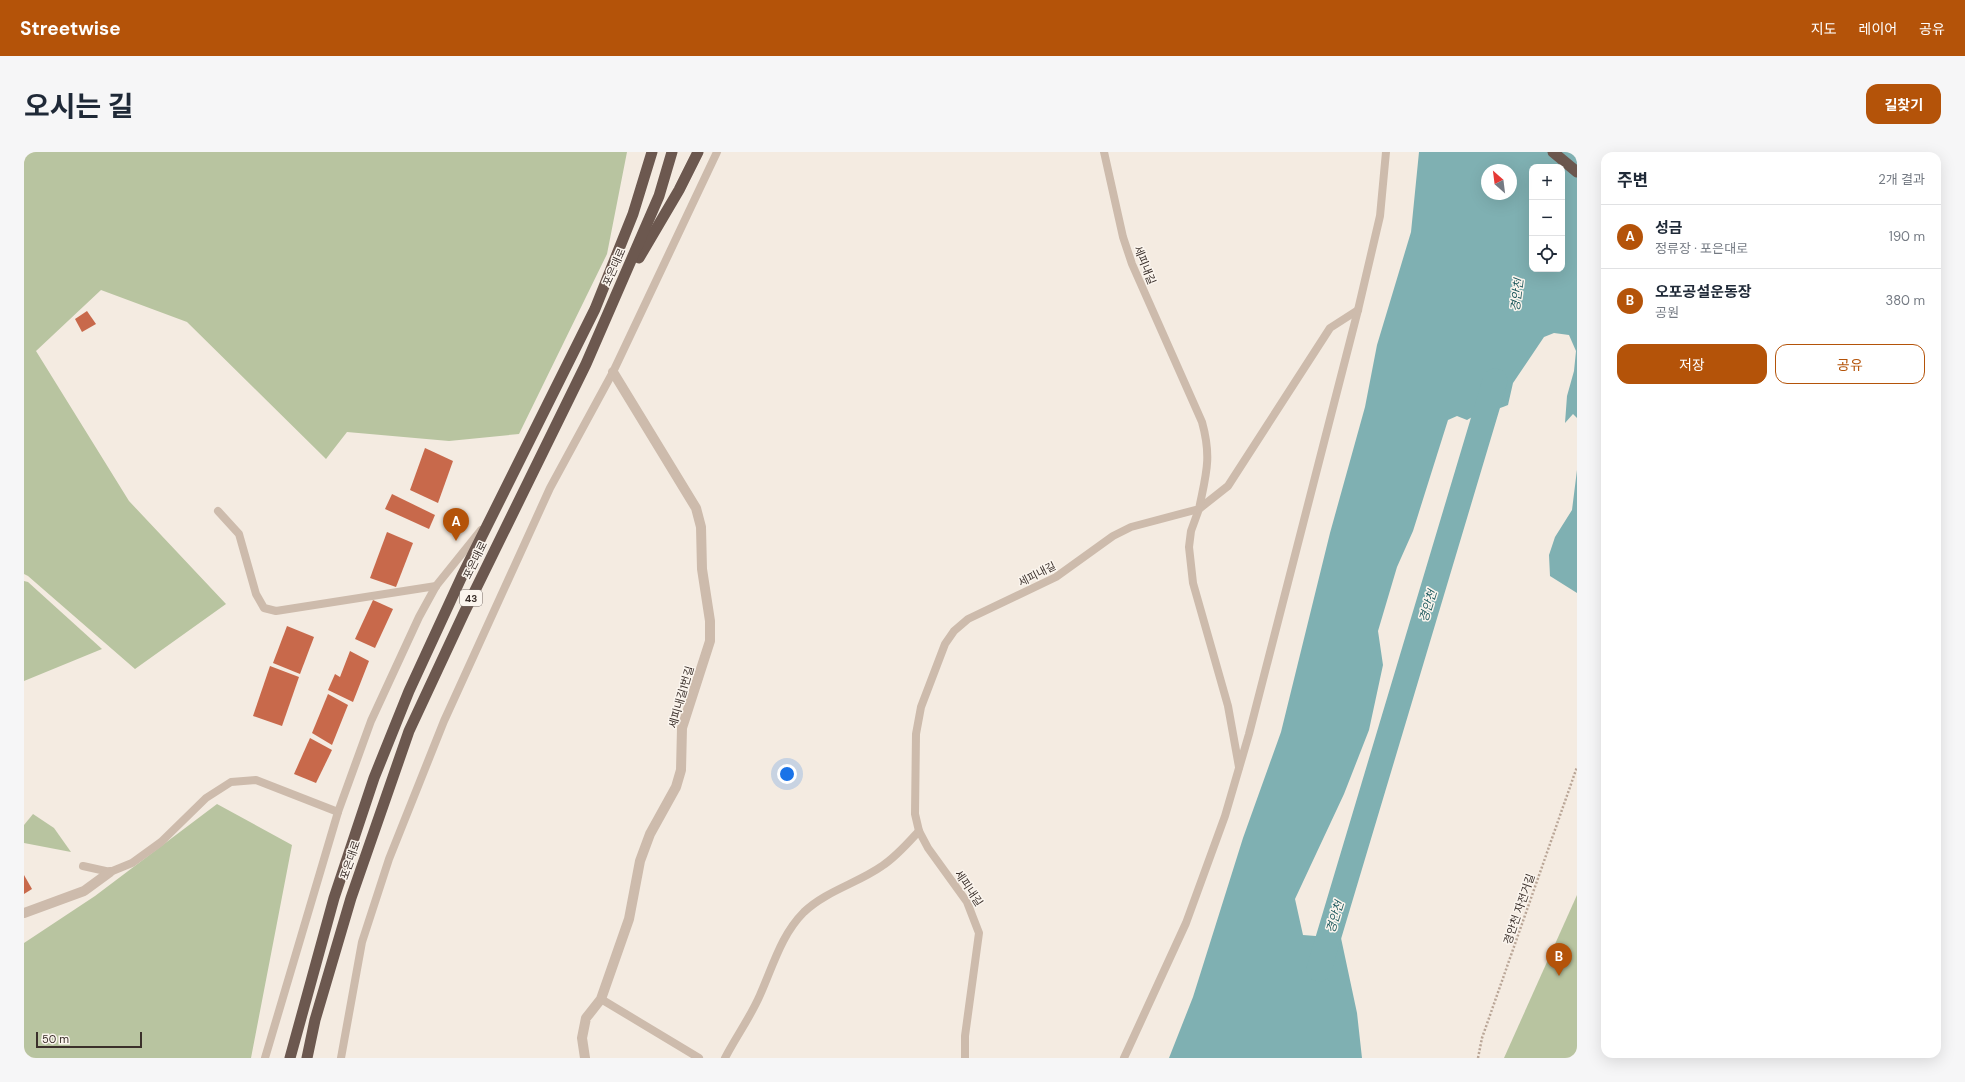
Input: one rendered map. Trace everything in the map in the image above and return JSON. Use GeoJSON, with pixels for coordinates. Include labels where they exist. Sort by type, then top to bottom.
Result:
{"type":"FeatureCollection","features":[{"type":"Feature","properties":{"kind":"highway","name":"포은대로"},"geometry":{"type":"LineString","coordinates":[[290,1058],[334,898],[374,778],[409,690],[462,576],[595,309],[634,214],[652,152]]}},
{"type":"Feature","properties":{"kind":"highway","name":"포은대로"},"geometry":{"type":"LineString","coordinates":[[307,1058],[315,1020],[351,898],[409,732],[471,599],[586,364],[609,308],[659,196],[672,152]]}},
{"type":"Feature","properties":{"kind":"highway"},"geometry":{"type":"LineString","coordinates":[[609,308],[679,190],[698,152]]}},
{"type":"Feature","properties":{"kind":"highway"},"geometry":{"type":"LineString","coordinates":[[1553,152],[1577,172]]}},
{"type":"Feature","properties":{"kind":"street","name":"세피내길1번길"},"geometry":{"type":"LineString","coordinates":[[585,1058],[582,1038],[586,1018],[602,999],[629,919],[640,861],[650,834],[676,787],[681,770],[682,728],[710,641],[710,621],[702,569],[700,527],[696,508],[613,372]]}},
{"type":"Feature","properties":{"kind":"street"},"geometry":{"type":"LineString","coordinates":[[24,913],[84,891],[110,872]]}},
{"type":"Feature","properties":{"kind":"lane"},"geometry":{"type":"LineString","coordinates":[[341,1058],[362,942],[389,859],[444,721],[550,488],[613,372],[717,152]]}},
{"type":"Feature","properties":{"kind":"lane","name":"세피내길"},"geometry":{"type":"LineString","coordinates":[[965,1058],[966,1036],[979,933],[967,902],[931,853],[919,831],[915,814],[914,785],[916,734],[921,707],[945,644],[954,631],[968,619],[1056,577],[1113,536],[1131,526],[1199,509],[1208,465],[1206,436],[1202,422],[1132,264],[1123,238],[1104,152]]}},
{"type":"Feature","properties":{"kind":"lane"},"geometry":{"type":"LineString","coordinates":[[1124,1058],[1186,923],[1225,816],[1239,769],[1358,310],[1380,216],[1386,152]]}},
{"type":"Feature","properties":{"kind":"lane"},"geometry":{"type":"LineString","coordinates":[[1239,769],[1228,706],[1193,582],[1189,547],[1191,532],[1199,509],[1228,486],[1330,328],[1358,310]]}},
{"type":"Feature","properties":{"kind":"lane"},"geometry":{"type":"LineString","coordinates":[[218,511],[239,534],[256,594],[264,608],[276,611],[436,586]]}},
{"type":"Feature","properties":{"kind":"lane"},"geometry":{"type":"LineString","coordinates":[[265,1058],[338,812],[371,721],[419,617],[436,586],[492,517]]}},
{"type":"Feature","properties":{"kind":"lane"},"geometry":{"type":"LineString","coordinates":[[83,866],[110,872],[132,863],[161,842],[206,798],[232,782],[256,780],[338,812]]}},
{"type":"Feature","properties":{"kind":"lane"},"geometry":{"type":"LineString","coordinates":[[725,1058],[760,996],[781,944],[794,923],[805,911],[821,900],[882,866],[904,848],[919,831]]}},
{"type":"Feature","properties":{"kind":"lane"},"geometry":{"type":"LineString","coordinates":[[602,999],[699,1058]]}},
{"type":"Feature","properties":{"kind":"path","name":"경안천 자전거길"},"geometry":{"type":"LineString","coordinates":[[1478,1058],[1482,1038],[1577,767]]}},
{"type":"Feature","properties":{"kind":"green space"},"geometry":{"type":"Polygon","coordinates":[[[24,152],[627,152],[607,254],[519,434],[449,441],[347,432],[326,459],[187,322],[101,290],[36,351],[129,501],[226,604],[135,669],[24,574],[24,152]]]}},
{"type":"Feature","properties":{"kind":"green space"},"geometry":{"type":"Polygon","coordinates":[[[24,581],[28,582],[102,649],[24,681],[24,581]]]}},
{"type":"Feature","properties":{"kind":"green space"},"geometry":{"type":"Polygon","coordinates":[[[217,804],[292,845],[251,1058],[24,1058],[24,943],[95,896],[217,804]]]}},
{"type":"Feature","properties":{"kind":"green space"},"geometry":{"type":"Polygon","coordinates":[[[33,814],[54,828],[71,852],[24,843],[24,825],[33,814]]]}},
{"type":"Feature","properties":{"kind":"green space"},"geometry":{"type":"Polygon","coordinates":[[[1577,895],[1577,1058],[1504,1058],[1577,895]]]}},
{"type":"Feature","properties":{"kind":"water"},"geometry":{"type":"Polygon","coordinates":[[[1419,152],[1577,152],[1577,418],[1573,414],[1565,423],[1567,396],[1574,371],[1576,351],[1569,335],[1554,333],[1544,337],[1513,383],[1508,405],[1477,415],[1467,420],[1457,416],[1448,420],[1413,531],[1397,567],[1378,631],[1383,665],[1369,730],[1344,794],[1295,899],[1303,935],[1341,938],[1357,1013],[1362,1058],[1169,1058],[1193,997],[1243,838],[1281,732],[1330,533],[1365,407],[1377,345],[1411,232],[1419,152]]]}},
{"type":"Feature","properties":{"kind":"water"},"geometry":{"type":"Polygon","coordinates":[[[1577,470],[1577,593],[1550,576],[1549,555],[1555,537],[1572,510],[1577,470]]]}},
{"type":"Feature","properties":{"kind":"building"},"geometry":{"type":"Polygon","coordinates":[[[87,311],[96,324],[82,332],[75,319],[87,311]]]}},
{"type":"Feature","properties":{"kind":"building"},"geometry":{"type":"Polygon","coordinates":[[[425,448],[453,461],[438,503],[410,490],[425,448]]]}},
{"type":"Feature","properties":{"kind":"building"},"geometry":{"type":"Polygon","coordinates":[[[392,494],[435,515],[429,529],[385,509],[392,494]]]}},
{"type":"Feature","properties":{"kind":"building"},"geometry":{"type":"Polygon","coordinates":[[[387,532],[413,543],[396,587],[370,578],[387,532]]]}},
{"type":"Feature","properties":{"kind":"building"},"geometry":{"type":"Polygon","coordinates":[[[373,600],[393,609],[375,648],[355,639],[373,600]]]}},
{"type":"Feature","properties":{"kind":"building"},"geometry":{"type":"Polygon","coordinates":[[[287,626],[314,637],[300,674],[273,663],[287,626]]]}},
{"type":"Feature","properties":{"kind":"building"},"geometry":{"type":"Polygon","coordinates":[[[350,651],[369,661],[353,702],[328,690],[335,674],[340,677],[350,651]]]}},
{"type":"Feature","properties":{"kind":"building"},"geometry":{"type":"Polygon","coordinates":[[[270,666],[299,677],[282,726],[253,716],[270,666]]]}},
{"type":"Feature","properties":{"kind":"building"},"geometry":{"type":"Polygon","coordinates":[[[328,694],[348,705],[332,745],[312,733],[328,694]]]}},
{"type":"Feature","properties":{"kind":"building"},"geometry":{"type":"Polygon","coordinates":[[[310,738],[332,750],[316,783],[294,774],[310,738]]]}},
{"type":"Feature","properties":{"kind":"building"},"geometry":{"type":"Polygon","coordinates":[[[24,875],[32,889],[24,894],[24,875]]]}},
{"type":"Feature","properties":{"kind":"waterway","name":"경안천"},"geometry":{"type":"LineString","coordinates":[[1319,969],[1495,381]]}},
{"type":"Feature","properties":{"kind":"place","name":"성금"},"geometry":{"type":"Point","coordinates":[456,541]}},
{"type":"Feature","properties":{"kind":"place","name":"오포공설운동장"},"geometry":{"type":"Point","coordinates":[1559,976]}}]}
